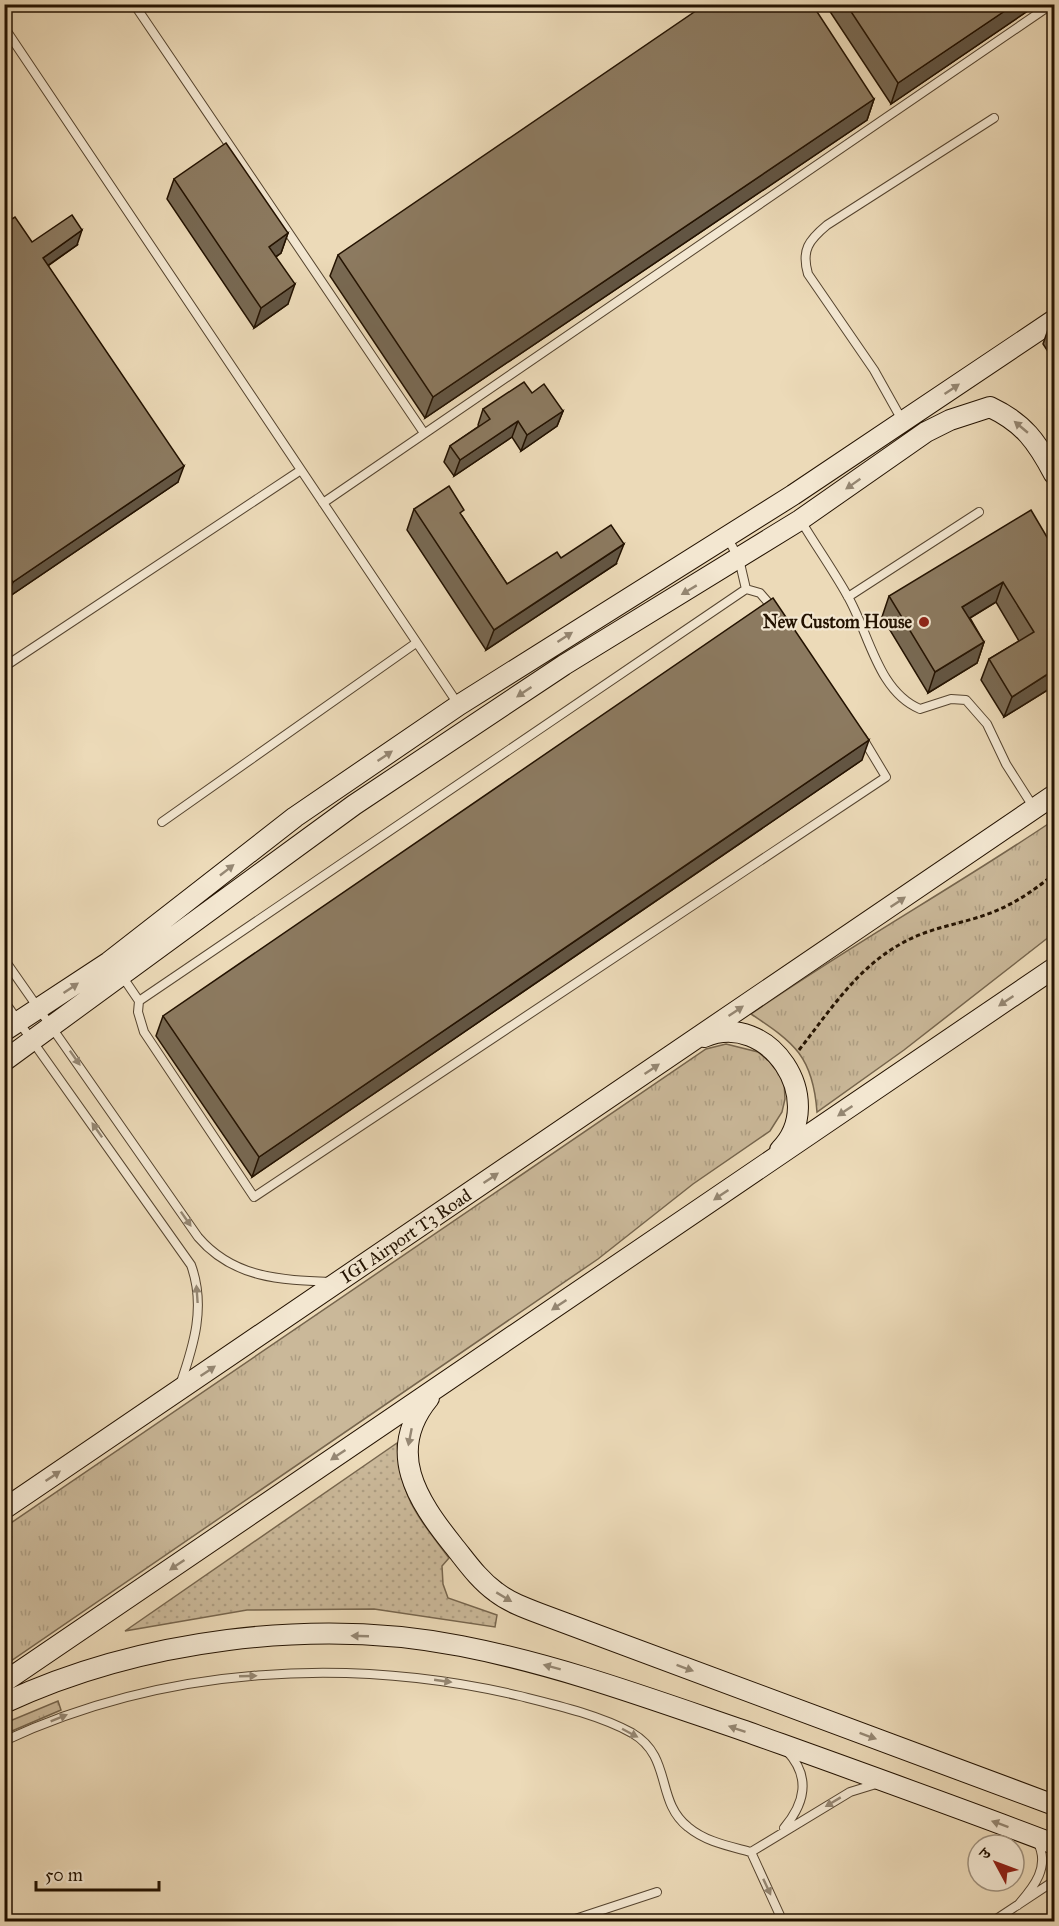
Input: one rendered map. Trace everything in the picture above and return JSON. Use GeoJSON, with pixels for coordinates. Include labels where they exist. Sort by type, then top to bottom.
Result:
{"type":"FeatureCollection","features":[{"type":"Feature","properties":{"kind":"main road"},"geometry":{"type":"LineString","coordinates":[[12,1026],[109,962],[295,818],[459,705],[727,537],[1054,320]]}},
{"type":"Feature","properties":{"kind":"main road"},"geometry":{"type":"LineString","coordinates":[[4,1061],[354,805],[564,665],[800,520],[926,432],[965,414],[990,407],[1016,422],[1034,438],[1054,474]]}},
{"type":"Feature","properties":{"kind":"main road"},"geometry":{"type":"LineString","coordinates":[[688,1044],[1054,795]]}},
{"type":"Feature","properties":{"kind":"main road"},"geometry":{"type":"LineString","coordinates":[[4,1682],[1054,968]]}},
{"type":"Feature","properties":{"kind":"main road"},"geometry":{"type":"LineString","coordinates":[[688,1044],[711,1034],[735,1033],[759,1039],[778,1054],[792,1074],[798,1098],[796,1122],[786,1144],[769,1162]]}},
{"type":"Feature","properties":{"kind":"main road","name":"IGI Airport T3 Road"},"geometry":{"type":"LineString","coordinates":[[4,1509],[688,1044]]}},
{"type":"Feature","properties":{"kind":"main road"},"geometry":{"type":"LineString","coordinates":[[438,1387],[421,1407],[408,1437],[410,1474],[430,1516],[479,1578],[496,1593],[541,1614],[1054,1805]]}},
{"type":"Feature","properties":{"kind":"main road"},"geometry":{"type":"LineString","coordinates":[[4,1703],[34,1689],[105,1664],[248,1637],[328,1635],[389,1637],[458,1645],[522,1659],[598,1680],[1054,1844]]}},
{"type":"Feature","properties":{"kind":"lane"},"geometry":{"type":"LineString","coordinates":[[134,4],[424,433]]}},
{"type":"Feature","properties":{"kind":"lane"},"geometry":{"type":"LineString","coordinates":[[323,503],[1053,4]]}},
{"type":"Feature","properties":{"kind":"lane"},"geometry":{"type":"LineString","coordinates":[[4,27],[459,705]]}},
{"type":"Feature","properties":{"kind":"lane"},"geometry":{"type":"LineString","coordinates":[[903,422],[874,370],[808,274],[805,262],[806,247],[811,238],[827,225],[994,118]]}},
{"type":"Feature","properties":{"kind":"lane"},"geometry":{"type":"LineString","coordinates":[[10,663],[301,470]]}},
{"type":"Feature","properties":{"kind":"lane"},"geometry":{"type":"LineString","coordinates":[[848,597],[979,512]]}},
{"type":"Feature","properties":{"kind":"lane"},"geometry":{"type":"LineString","coordinates":[[800,520],[848,597],[890,685],[903,700],[920,709],[951,699],[966,700],[987,724],[1006,764],[1035,809]]}},
{"type":"Feature","properties":{"kind":"lane"},"geometry":{"type":"LineString","coordinates":[[727,537],[739,559],[746,589]]}},
{"type":"Feature","properties":{"kind":"lane"},"geometry":{"type":"LineString","coordinates":[[746,589],[760,593],[776,611]]}},
{"type":"Feature","properties":{"kind":"lane"},"geometry":{"type":"LineString","coordinates":[[139,1001],[746,589]]}},
{"type":"Feature","properties":{"kind":"lane"},"geometry":{"type":"LineString","coordinates":[[162,822],[417,643]]}},
{"type":"Feature","properties":{"kind":"lane"},"geometry":{"type":"LineString","coordinates":[[122,976],[139,1001],[138,1012],[144,1032],[254,1197],[886,777],[857,729]]}},
{"type":"Feature","properties":{"kind":"lane"},"geometry":{"type":"LineString","coordinates":[[4,959],[210,1251],[238,1268],[272,1279],[338,1283]]}},
{"type":"Feature","properties":{"kind":"lane"},"geometry":{"type":"LineString","coordinates":[[4,1001],[12,1026],[33,1041],[191,1265],[197,1291],[197,1328],[194,1345],[178,1392]]}},
{"type":"Feature","properties":{"kind":"lane"},"geometry":{"type":"LineString","coordinates":[[4,1741],[86,1707],[160,1688],[239,1676],[363,1673],[460,1683],[548,1703],[629,1732],[639,1738],[660,1764],[671,1808],[687,1827],[710,1840],[751,1852],[783,1922]]}},
{"type":"Feature","properties":{"kind":"lane"},"geometry":{"type":"LineString","coordinates":[[774,1742],[795,1761],[802,1773],[803,1786],[799,1808],[780,1833]]}},
{"type":"Feature","properties":{"kind":"lane"},"geometry":{"type":"LineString","coordinates":[[751,1852],[850,1792],[888,1784]]}},
{"type":"Feature","properties":{"kind":"lane"},"geometry":{"type":"LineString","coordinates":[[1018,1905],[1033,1888],[1042,1869],[1042,1852],[1033,1836]]}},
{"type":"Feature","properties":{"kind":"lane"},"geometry":{"type":"LineString","coordinates":[[992,1922],[1054,1881]]}},
{"type":"Feature","properties":{"kind":"lane"},"geometry":{"type":"LineString","coordinates":[[566,1922],[657,1892]]}},
{"type":"Feature","properties":{"kind":"lane"},"geometry":{"type":"LineString","coordinates":[[1005,1913],[1011,1922]]}},
{"type":"Feature","properties":{"kind":"path"},"geometry":{"type":"LineString","coordinates":[[799,1050],[847,987],[877,959],[920,935],[1011,904],[1054,874]]}},
{"type":"Feature","properties":{"kind":"green space"},"geometry":{"type":"Polygon","coordinates":[[[1054,820],[1054,933],[904,1050],[817,1112],[811,1078],[799,1053],[779,1034],[751,1014],[1054,820]]]}},
{"type":"Feature","properties":{"kind":"green space"},"geometry":{"type":"Polygon","coordinates":[[[726,1044],[758,1052],[776,1067],[784,1082],[785,1099],[782,1112],[770,1131],[693,1184],[598,1259],[5,1665],[5,1527],[706,1049],[726,1044]]]}},
{"type":"Feature","properties":{"kind":"green space"},"geometry":{"type":"Polygon","coordinates":[[[397,1443],[402,1479],[412,1506],[449,1558],[442,1566],[443,1584],[448,1598],[497,1615],[495,1627],[374,1609],[247,1610],[125,1631],[397,1443]]]}},
{"type":"Feature","properties":{"kind":"green space"},"geometry":{"type":"Polygon","coordinates":[[[58,1701],[61,1710],[5,1734],[5,1723],[58,1701]]]}},
{"type":"Feature","properties":{"kind":"building"},"geometry":{"type":"Polygon","coordinates":[[[706,4],[812,4],[874,99],[433,397],[338,255],[706,4]]]}},
{"type":"Feature","properties":{"kind":"building"},"geometry":{"type":"Polygon","coordinates":[[[846,4],[1015,4],[898,83],[846,4]]]}},
{"type":"Feature","properties":{"kind":"building"},"geometry":{"type":"Polygon","coordinates":[[[226,143],[288,233],[269,247],[295,284],[261,308],[174,179],[226,143]]]}},
{"type":"Feature","properties":{"kind":"building"},"geometry":{"type":"Polygon","coordinates":[[[72,215],[82,230],[43,258],[184,466],[13,582],[4,570],[4,224],[15,217],[32,242],[72,215]]]}},
{"type":"Feature","properties":{"kind":"building"},"geometry":{"type":"Polygon","coordinates":[[[524,382],[532,393],[544,384],[563,411],[527,435],[518,421],[460,460],[450,446],[490,419],[483,409],[524,382]]]}},
{"type":"Feature","properties":{"kind":"building"},"geometry":{"type":"Polygon","coordinates":[[[449,486],[464,510],[460,513],[507,584],[557,552],[561,558],[611,525],[624,544],[494,630],[414,509],[449,486]]]}},
{"type":"Feature","properties":{"kind":"building","name":"New Custom House"},"geometry":{"type":"Polygon","coordinates":[[[1031,510],[1054,549],[1054,670],[1012,697],[989,659],[1034,632],[1003,582],[962,607],[984,642],[935,672],[889,596],[1031,510]]]}},
{"type":"Feature","properties":{"kind":"building"},"geometry":{"type":"Polygon","coordinates":[[[773,598],[869,740],[259,1157],[163,1016],[773,598]]]}},
{"type":"Feature","properties":{"kind":"place","name":"New Custom House"},"geometry":{"type":"Point","coordinates":[924,622]}}]}
